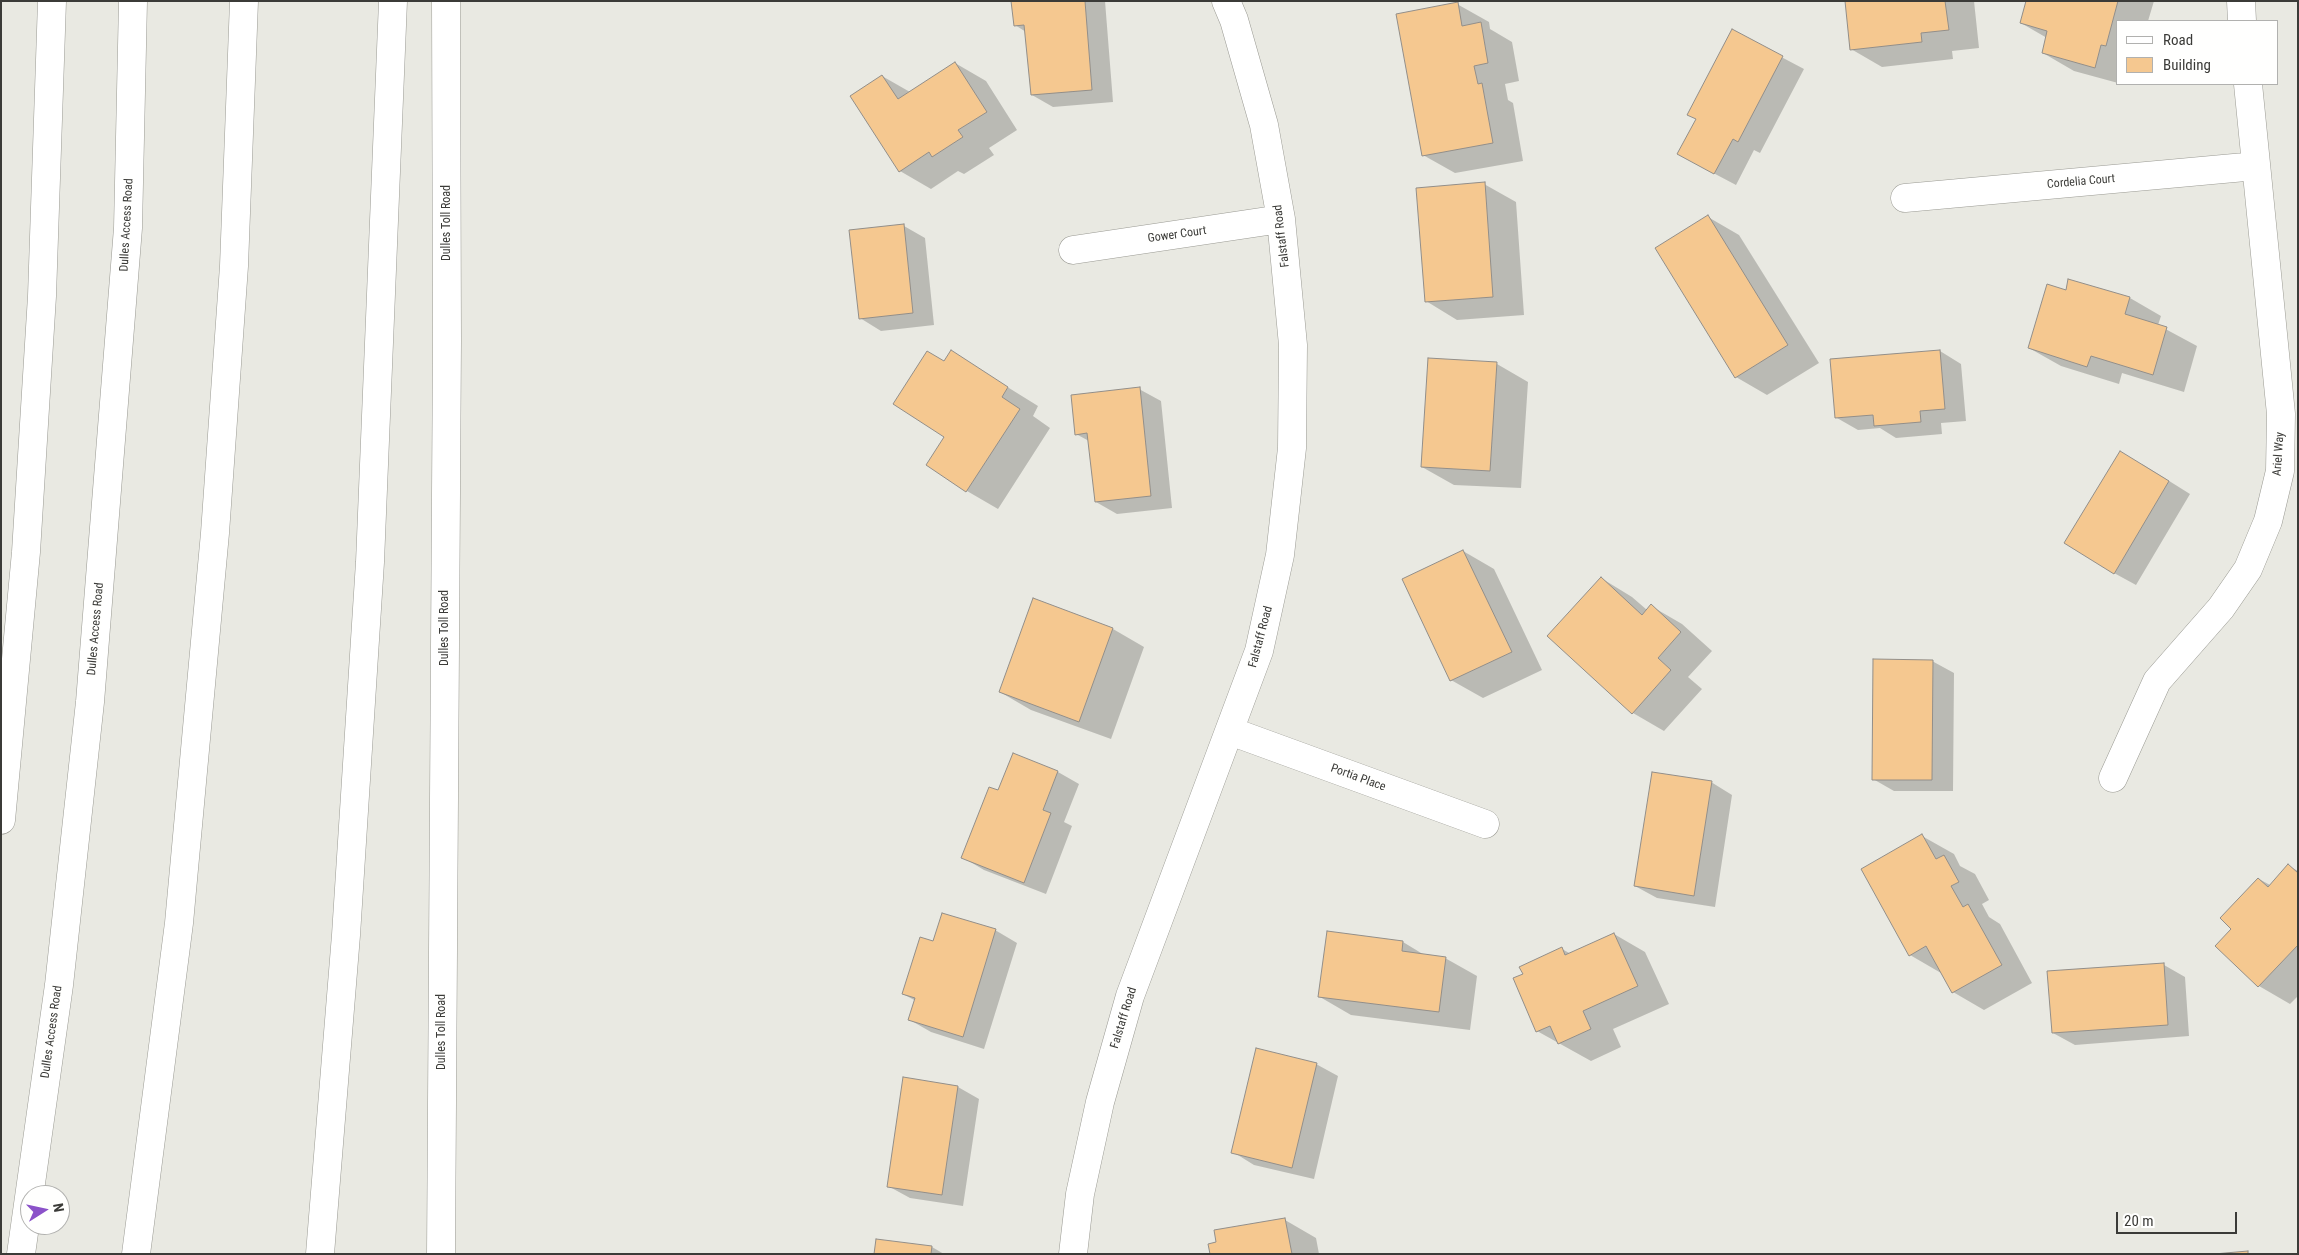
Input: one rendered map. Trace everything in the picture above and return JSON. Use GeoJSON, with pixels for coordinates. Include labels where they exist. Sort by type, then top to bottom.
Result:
{"type":"FeatureCollection","features":[{"type":"Feature","properties":{"kind":"main road"},"geometry":{"type":"LineString","coordinates":[[1,820],[26,552],[42,296],[52,1]]}},
{"type":"Feature","properties":{"kind":"main road","name":"Dulles Access Road"},"geometry":{"type":"LineString","coordinates":[[21,1254],[59,985],[90,702],[128,228],[133,1]]}},
{"type":"Feature","properties":{"kind":"main road"},"geometry":{"type":"LineString","coordinates":[[136,1254],[179,923],[215,533],[234,266],[244,1]]}},
{"type":"Feature","properties":{"kind":"main road"},"geometry":{"type":"LineString","coordinates":[[320,1254],[346,935],[370,562],[393,1]]}},
{"type":"Feature","properties":{"kind":"main road","name":"Dulles Toll Road"},"geometry":{"type":"LineString","coordinates":[[441,1254],[447,341],[446,1]]}},
{"type":"Feature","properties":{"kind":"main road","name":"Falstaff Road"},"geometry":{"type":"LineString","coordinates":[[1073,1254],[1080,1194],[1100,1102],[1130,996],[1259,650],[1280,555],[1292,448],[1293,345],[1281,219],[1264,125],[1234,20],[1226,1]]}},
{"type":"Feature","properties":{"kind":"main road"},"geometry":{"type":"LineString","coordinates":[[2240,1],[2242,20]]}},
{"type":"Feature","properties":{"kind":"main road","name":"Ariel Way"},"geometry":{"type":"LineString","coordinates":[[2113,778],[2157,681],[2221,608],[2248,569],[2270,513],[2280,470],[2282,414],[2248,85]]}},
{"type":"Feature","properties":{"kind":"main road","name":"Cordelia Court"},"geometry":{"type":"LineString","coordinates":[[1906,198],[2256,166]]}},
{"type":"Feature","properties":{"kind":"main road","name":"Gower Court"},"geometry":{"type":"LineString","coordinates":[[1073,250],[1281,219]]}},
{"type":"Feature","properties":{"kind":"main road","name":"Portia Place"},"geometry":{"type":"LineString","coordinates":[[1230,731],[1485,824]]}},
{"type":"Feature","properties":{"kind":"building"},"geometry":{"type":"Polygon","coordinates":[[[1011,1],[1085,1],[1092,90],[1031,95],[1024,25],[1014,26],[1011,1]]]}},
{"type":"Feature","properties":{"kind":"building"},"geometry":{"type":"Polygon","coordinates":[[[1845,1],[1945,1],[1949,30],[1921,33],[1922,42],[1850,50],[1845,1]]]}},
{"type":"Feature","properties":{"kind":"building"},"geometry":{"type":"Polygon","coordinates":[[[2026,1],[2118,1],[2106,46],[2101,45],[2095,68],[2042,53],[2047,31],[2020,23],[2026,1]]]}},
{"type":"Feature","properties":{"kind":"building"},"geometry":{"type":"Polygon","coordinates":[[[1458,2],[1462,26],[1481,22],[1488,63],[1474,66],[1478,84],[1482,83],[1493,143],[1422,156],[1396,14],[1458,2]]]}},
{"type":"Feature","properties":{"kind":"building"},"geometry":{"type":"Polygon","coordinates":[[[1732,29],[1783,56],[1738,142],[1733,139],[1714,174],[1677,154],[1696,119],[1687,115],[1732,29]]]}},
{"type":"Feature","properties":{"kind":"building"},"geometry":{"type":"Polygon","coordinates":[[[955,62],[987,112],[958,130],[963,137],[932,157],[929,152],[899,172],[850,96],[882,75],[898,99],[955,62]]]}},
{"type":"Feature","properties":{"kind":"building"},"geometry":{"type":"Polygon","coordinates":[[[1485,182],[1493,297],[1425,302],[1416,188],[1485,182]]]}},
{"type":"Feature","properties":{"kind":"building"},"geometry":{"type":"Polygon","coordinates":[[[1708,215],[1788,345],[1735,378],[1655,248],[1708,215]]]}},
{"type":"Feature","properties":{"kind":"building"},"geometry":{"type":"Polygon","coordinates":[[[904,224],[913,313],[859,319],[849,230],[904,224]]]}},
{"type":"Feature","properties":{"kind":"building"},"geometry":{"type":"Polygon","coordinates":[[[2068,279],[2130,297],[2125,314],[2167,327],[2153,375],[2091,356],[2087,367],[2028,348],[2047,284],[2066,290],[2068,279]]]}},
{"type":"Feature","properties":{"kind":"building"},"geometry":{"type":"Polygon","coordinates":[[[951,350],[1008,387],[1002,397],[1020,409],[966,492],[926,465],[944,437],[893,404],[927,351],[944,361],[951,350]]]}},
{"type":"Feature","properties":{"kind":"building"},"geometry":{"type":"Polygon","coordinates":[[[1940,350],[1945,409],[1920,411],[1921,422],[1874,426],[1873,415],[1835,418],[1830,359],[1940,350]]]}},
{"type":"Feature","properties":{"kind":"building"},"geometry":{"type":"Polygon","coordinates":[[[1428,358],[1497,362],[1490,471],[1421,467],[1428,358]]]}},
{"type":"Feature","properties":{"kind":"building"},"geometry":{"type":"Polygon","coordinates":[[[1140,387],[1151,496],[1095,502],[1087,433],[1075,435],[1071,395],[1140,387]]]}},
{"type":"Feature","properties":{"kind":"building"},"geometry":{"type":"Polygon","coordinates":[[[2120,451],[2169,481],[2114,574],[2064,543],[2120,451]]]}},
{"type":"Feature","properties":{"kind":"building"},"geometry":{"type":"Polygon","coordinates":[[[1463,550],[1512,652],[1450,681],[1402,579],[1463,550]]]}},
{"type":"Feature","properties":{"kind":"building"},"geometry":{"type":"Polygon","coordinates":[[[1601,577],[1642,615],[1651,604],[1681,632],[1658,658],[1671,670],[1632,714],[1547,636],[1601,577]]]}},
{"type":"Feature","properties":{"kind":"building"},"geometry":{"type":"Polygon","coordinates":[[[1033,598],[1113,628],[1079,722],[999,692],[1033,598]]]}},
{"type":"Feature","properties":{"kind":"building"},"geometry":{"type":"Polygon","coordinates":[[[1873,659],[1933,660],[1932,780],[1872,780],[1873,659]]]}},
{"type":"Feature","properties":{"kind":"building"},"geometry":{"type":"Polygon","coordinates":[[[1013,753],[1058,771],[1043,810],[1051,813],[1024,883],[961,858],[989,787],[998,790],[1013,753]]]}},
{"type":"Feature","properties":{"kind":"building"},"geometry":{"type":"Polygon","coordinates":[[[1652,772],[1712,781],[1694,896],[1634,886],[1652,772]]]}},
{"type":"Feature","properties":{"kind":"building"},"geometry":{"type":"Polygon","coordinates":[[[1922,834],[1936,859],[1944,855],[1959,882],[1951,886],[1963,907],[1968,904],[2002,965],[1952,993],[1926,946],[1909,956],[1861,869],[1922,834]]]}},
{"type":"Feature","properties":{"kind":"building"},"geometry":{"type":"Polygon","coordinates":[[[2288,864],[2298,873],[2298,945],[2258,987],[2215,946],[2231,929],[2220,918],[2258,878],[2268,887],[2288,864]]]}},
{"type":"Feature","properties":{"kind":"building"},"geometry":{"type":"Polygon","coordinates":[[[942,913],[996,929],[963,1037],[908,1020],[915,998],[902,994],[920,937],[933,941],[942,913]]]}},
{"type":"Feature","properties":{"kind":"building"},"geometry":{"type":"Polygon","coordinates":[[[1327,931],[1403,941],[1402,951],[1446,957],[1439,1012],[1318,997],[1327,931]]]}},
{"type":"Feature","properties":{"kind":"building"},"geometry":{"type":"Polygon","coordinates":[[[1614,933],[1638,986],[1583,1011],[1591,1029],[1558,1044],[1550,1026],[1536,1032],[1513,978],[1523,974],[1519,967],[1562,947],[1565,955],[1614,933]]]}},
{"type":"Feature","properties":{"kind":"building"},"geometry":{"type":"Polygon","coordinates":[[[2164,963],[2168,1025],[2052,1033],[2047,971],[2164,963]]]}},
{"type":"Feature","properties":{"kind":"building"},"geometry":{"type":"Polygon","coordinates":[[[1256,1048],[1317,1063],[1292,1168],[1231,1153],[1256,1048]]]}},
{"type":"Feature","properties":{"kind":"building"},"geometry":{"type":"Polygon","coordinates":[[[903,1077],[958,1086],[942,1195],[887,1187],[903,1077]]]}},
{"type":"Feature","properties":{"kind":"building"},"geometry":{"type":"Polygon","coordinates":[[[1285,1218],[1292,1254],[1210,1254],[1208,1244],[1216,1242],[1214,1230],[1285,1218]]]}},
{"type":"Feature","properties":{"kind":"building"},"geometry":{"type":"Polygon","coordinates":[[[876,1239],[932,1246],[931,1254],[874,1254],[876,1239]]]}},
{"type":"Feature","properties":{"kind":"building"},"geometry":{"type":"Polygon","coordinates":[[[2248,1251],[2248,1254],[2214,1254],[2248,1251]]]}}]}
